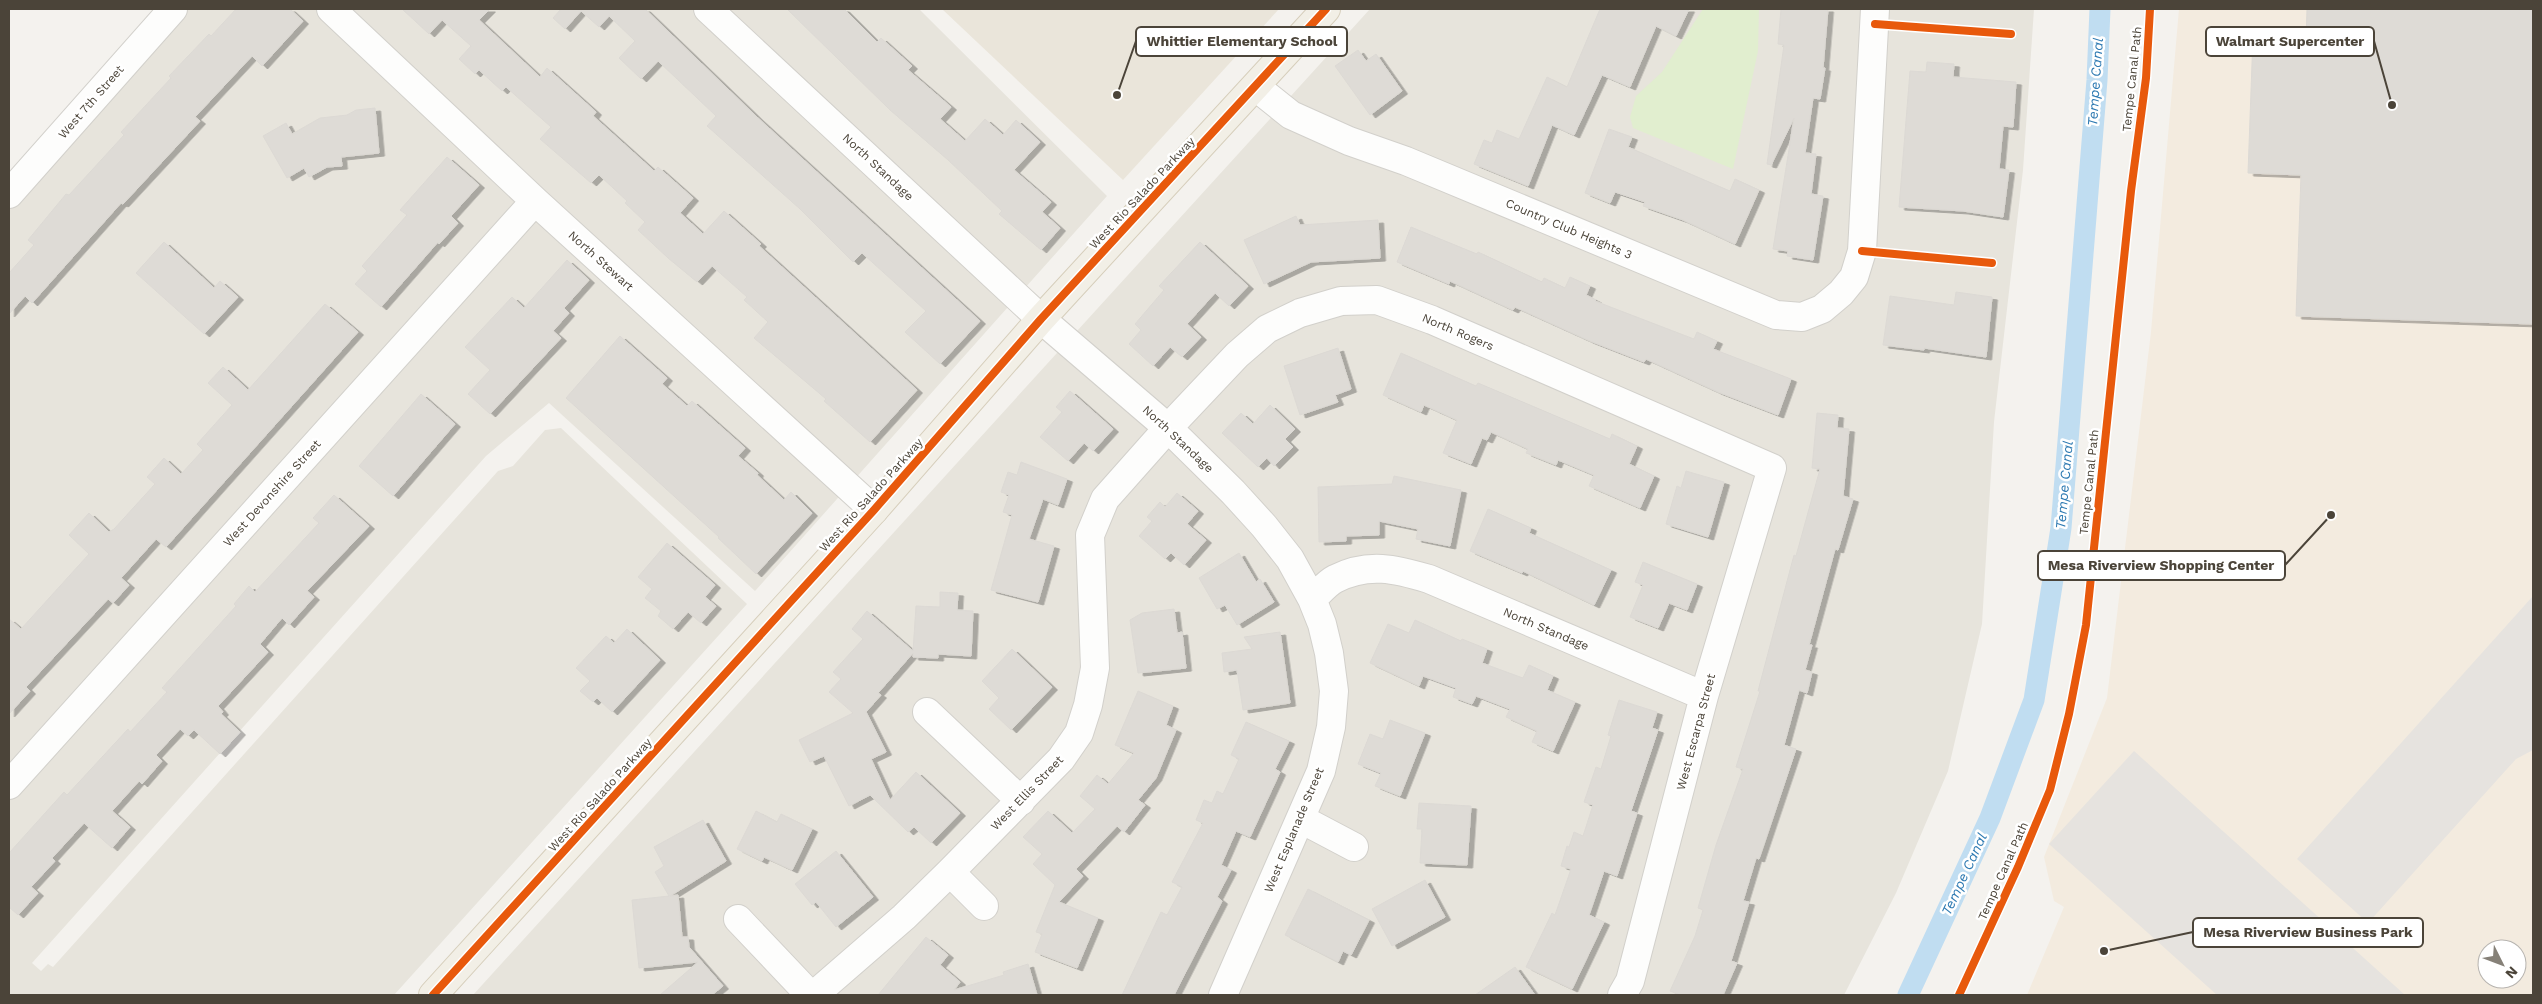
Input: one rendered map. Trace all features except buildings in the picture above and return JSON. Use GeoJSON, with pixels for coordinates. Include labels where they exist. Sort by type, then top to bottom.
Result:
{"type":"FeatureCollection","features":[{"type":"Feature","properties":{"kind":"main road","name":"West Rio Salado Parkway"},"geometry":{"type":"LineString","coordinates":[[433,995],[874,510],[1041,319],[1326,9]]}},
{"type":"Feature","properties":{"kind":"street","name":"West 7th Street"},"geometry":{"type":"LineString","coordinates":[[9,194],[173,9]]}},
{"type":"Feature","properties":{"kind":"street","name":"North Stewart"},"geometry":{"type":"LineString","coordinates":[[331,9],[535,201],[874,510]]}},
{"type":"Feature","properties":{"kind":"street","name":"Country Club Heights 3"},"geometry":{"type":"LineString","coordinates":[[1256,87],[1291,115],[1349,141],[1406,162],[1776,315],[1802,317],[1822,309],[1841,293],[1854,277],[1862,250],[1875,9]]}},
{"type":"Feature","properties":{"kind":"street","name":"North Standage"},"geometry":{"type":"LineString","coordinates":[[722,13],[1041,319],[1168,428],[1233,492],[1264,526],[1290,559],[1312,599],[1334,579],[1363,569],[1396,569],[1429,579],[1704,696]]}},
{"type":"Feature","properties":{"kind":"street","name":"West Devonshire Street"},"geometry":{"type":"LineString","coordinates":[[9,785],[535,201]]}},
{"type":"Feature","properties":{"kind":"street","name":"North Rogers"},"geometry":{"type":"LineString","coordinates":[[1168,428],[1237,355],[1267,329],[1300,313],[1341,301],[1377,300],[1432,320],[1772,468]]}},
{"type":"Feature","properties":{"kind":"street","name":"West Ellis Street"},"geometry":{"type":"LineString","coordinates":[[814,995],[904,917],[950,872],[1061,760],[1079,733],[1088,705],[1095,668],[1090,535],[1105,499],[1168,428]]}},
{"type":"Feature","properties":{"kind":"street","name":"West Escarpa Street"},"geometry":{"type":"LineString","coordinates":[[1622,995],[1630,981],[1644,933],[1704,696],[1772,468]]}},
{"type":"Feature","properties":{"kind":"street","name":"West Esplanade Street"},"geometry":{"type":"LineString","coordinates":[[1222,995],[1321,771],[1331,727],[1334,691],[1324,634],[1312,599]]}},
{"type":"Feature","properties":{"kind":"street"},"geometry":{"type":"LineString","coordinates":[[927,712],[1020,801]]}},
{"type":"Feature","properties":{"kind":"street"},"geometry":{"type":"LineString","coordinates":[[1301,819],[1354,847]]}},
{"type":"Feature","properties":{"kind":"street"},"geometry":{"type":"LineString","coordinates":[[950,872],[984,906]]}},
{"type":"Feature","properties":{"kind":"street"},"geometry":{"type":"LineString","coordinates":[[738,919],[810,995]]}},
{"type":"Feature","properties":{"kind":"shaded area"},"geometry":{"type":"Polygon","coordinates":[[[183,9],[919,9],[1107,196],[755,591],[549,403],[486,456],[32,963],[41,971],[48,964],[53,967],[498,471],[513,466],[545,430],[561,428],[747,604],[394,995],[9,995],[9,208],[183,9]]]}},
{"type":"Feature","properties":{"kind":"shaded area"},"geometry":{"type":"Polygon","coordinates":[[[942,9],[1279,9],[1123,180],[942,9]]]}},
{"type":"Feature","properties":{"kind":"shaded area"},"geometry":{"type":"Polygon","coordinates":[[[1370,9],[2034,9],[2023,170],[1994,422],[1982,624],[1948,771],[1896,893],[1844,995],[473,995],[1370,9]]]}},
{"type":"Feature","properties":{"kind":"shaded area"},"geometry":{"type":"Polygon","coordinates":[[[2179,9],[2533,9],[2533,995],[2027,995],[2064,907],[2054,901],[2044,857],[2107,698],[2151,332],[2179,9]]]}},
{"type":"Feature","properties":{"kind":"shaded area"},"geometry":{"type":"Polygon","coordinates":[[[2533,596],[2533,750],[2516,759],[2368,923],[2297,859],[2533,596]]]}},
{"type":"Feature","properties":{"kind":"shaded area"},"geometry":{"type":"Polygon","coordinates":[[[2134,751],[2405,995],[2217,995],[2049,844],[2134,751]]]}},
{"type":"Feature","properties":{"kind":"green space"},"geometry":{"type":"Polygon","coordinates":[[[1703,9],[1759,9],[1758,51],[1733,169],[1633,128],[1630,117],[1636,96],[1662,72],[1703,9]]]}},
{"type":"Feature","properties":{"kind":"waterway","name":"Tempe Canal"},"geometry":{"type":"LineString","coordinates":[[1908,995],[1990,818],[2034,700],[2061,528],[2097,80],[2100,9]]}},
{"type":"Feature","properties":{"kind":"cycle path"},"geometry":{"type":"LineString","coordinates":[[433,995],[874,510],[1041,319],[1326,9]]}},
{"type":"Feature","properties":{"kind":"cycle path","name":"Tempe Canal Path"},"geometry":{"type":"LineString","coordinates":[[1959,995],[2018,867],[2050,790],[2069,714],[2086,625],[2131,191],[2146,78],[2150,9]]}},
{"type":"Feature","properties":{"kind":"cycle path"},"geometry":{"type":"LineString","coordinates":[[1875,24],[2011,34]]}},
{"type":"Feature","properties":{"kind":"cycle path"},"geometry":{"type":"LineString","coordinates":[[1862,251],[1992,263]]}},
{"type":"Feature","properties":{"kind":"place","name":"Whittier Elementary School"},"geometry":{"type":"Point","coordinates":[1117,95]}},
{"type":"Feature","properties":{"kind":"place","name":"Walmart Supercenter"},"geometry":{"type":"Point","coordinates":[2392,105]}},
{"type":"Feature","properties":{"kind":"place","name":"Mesa Riverview Shopping Center"},"geometry":{"type":"Point","coordinates":[2331,515]}},
{"type":"Feature","properties":{"kind":"place","name":"Mesa Riverview Business Park"},"geometry":{"type":"Point","coordinates":[2104,951]}}]}
